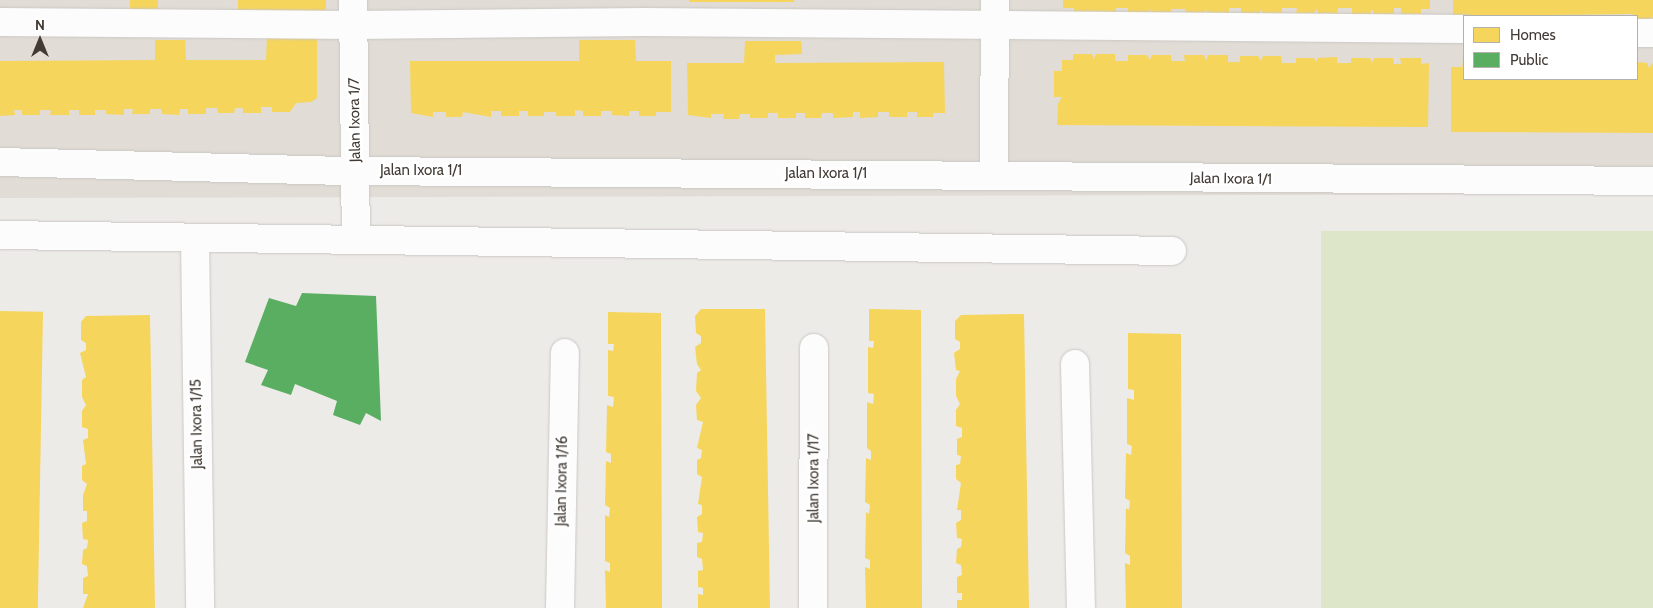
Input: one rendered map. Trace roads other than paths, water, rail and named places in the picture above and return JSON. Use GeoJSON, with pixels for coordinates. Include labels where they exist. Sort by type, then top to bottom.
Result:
{"type":"FeatureCollection","features":[{"type":"Feature","properties":{"kind":"street"},"geometry":{"type":"LineString","coordinates":[[0,22],[353,12],[644,22],[995,12],[1463,28]]}},
{"type":"Feature","properties":{"kind":"street","name":"Jalan Ixora 1/7"},"geometry":{"type":"LineString","coordinates":[[353,12],[356,240]]}},
{"type":"Feature","properties":{"kind":"street"},"geometry":{"type":"LineString","coordinates":[[994,176],[995,12]]}},
{"type":"Feature","properties":{"kind":"street"},"geometry":{"type":"LineString","coordinates":[[1638,32],[1653,33]]}},
{"type":"Feature","properties":{"kind":"street","name":"Jalan Ixora 1/1"},"geometry":{"type":"LineString","coordinates":[[0,162],[355,171],[1653,181]]}},
{"type":"Feature","properties":{"kind":"street"},"geometry":{"type":"LineString","coordinates":[[0,235],[195,240],[356,240],[1172,250]]}},
{"type":"Feature","properties":{"kind":"street","name":"Jalan Ixora 1/15"},"geometry":{"type":"LineString","coordinates":[[195,240],[200,608]]}},
{"type":"Feature","properties":{"kind":"street","name":"Jalan Ixora 1/17"},"geometry":{"type":"LineString","coordinates":[[813,608],[814,348]]}},
{"type":"Feature","properties":{"kind":"street","name":"Jalan Ixora 1/16"},"geometry":{"type":"LineString","coordinates":[[560,608],[565,353]]}},
{"type":"Feature","properties":{"kind":"street"},"geometry":{"type":"LineString","coordinates":[[1075,364],[1081,608]]}}]}
